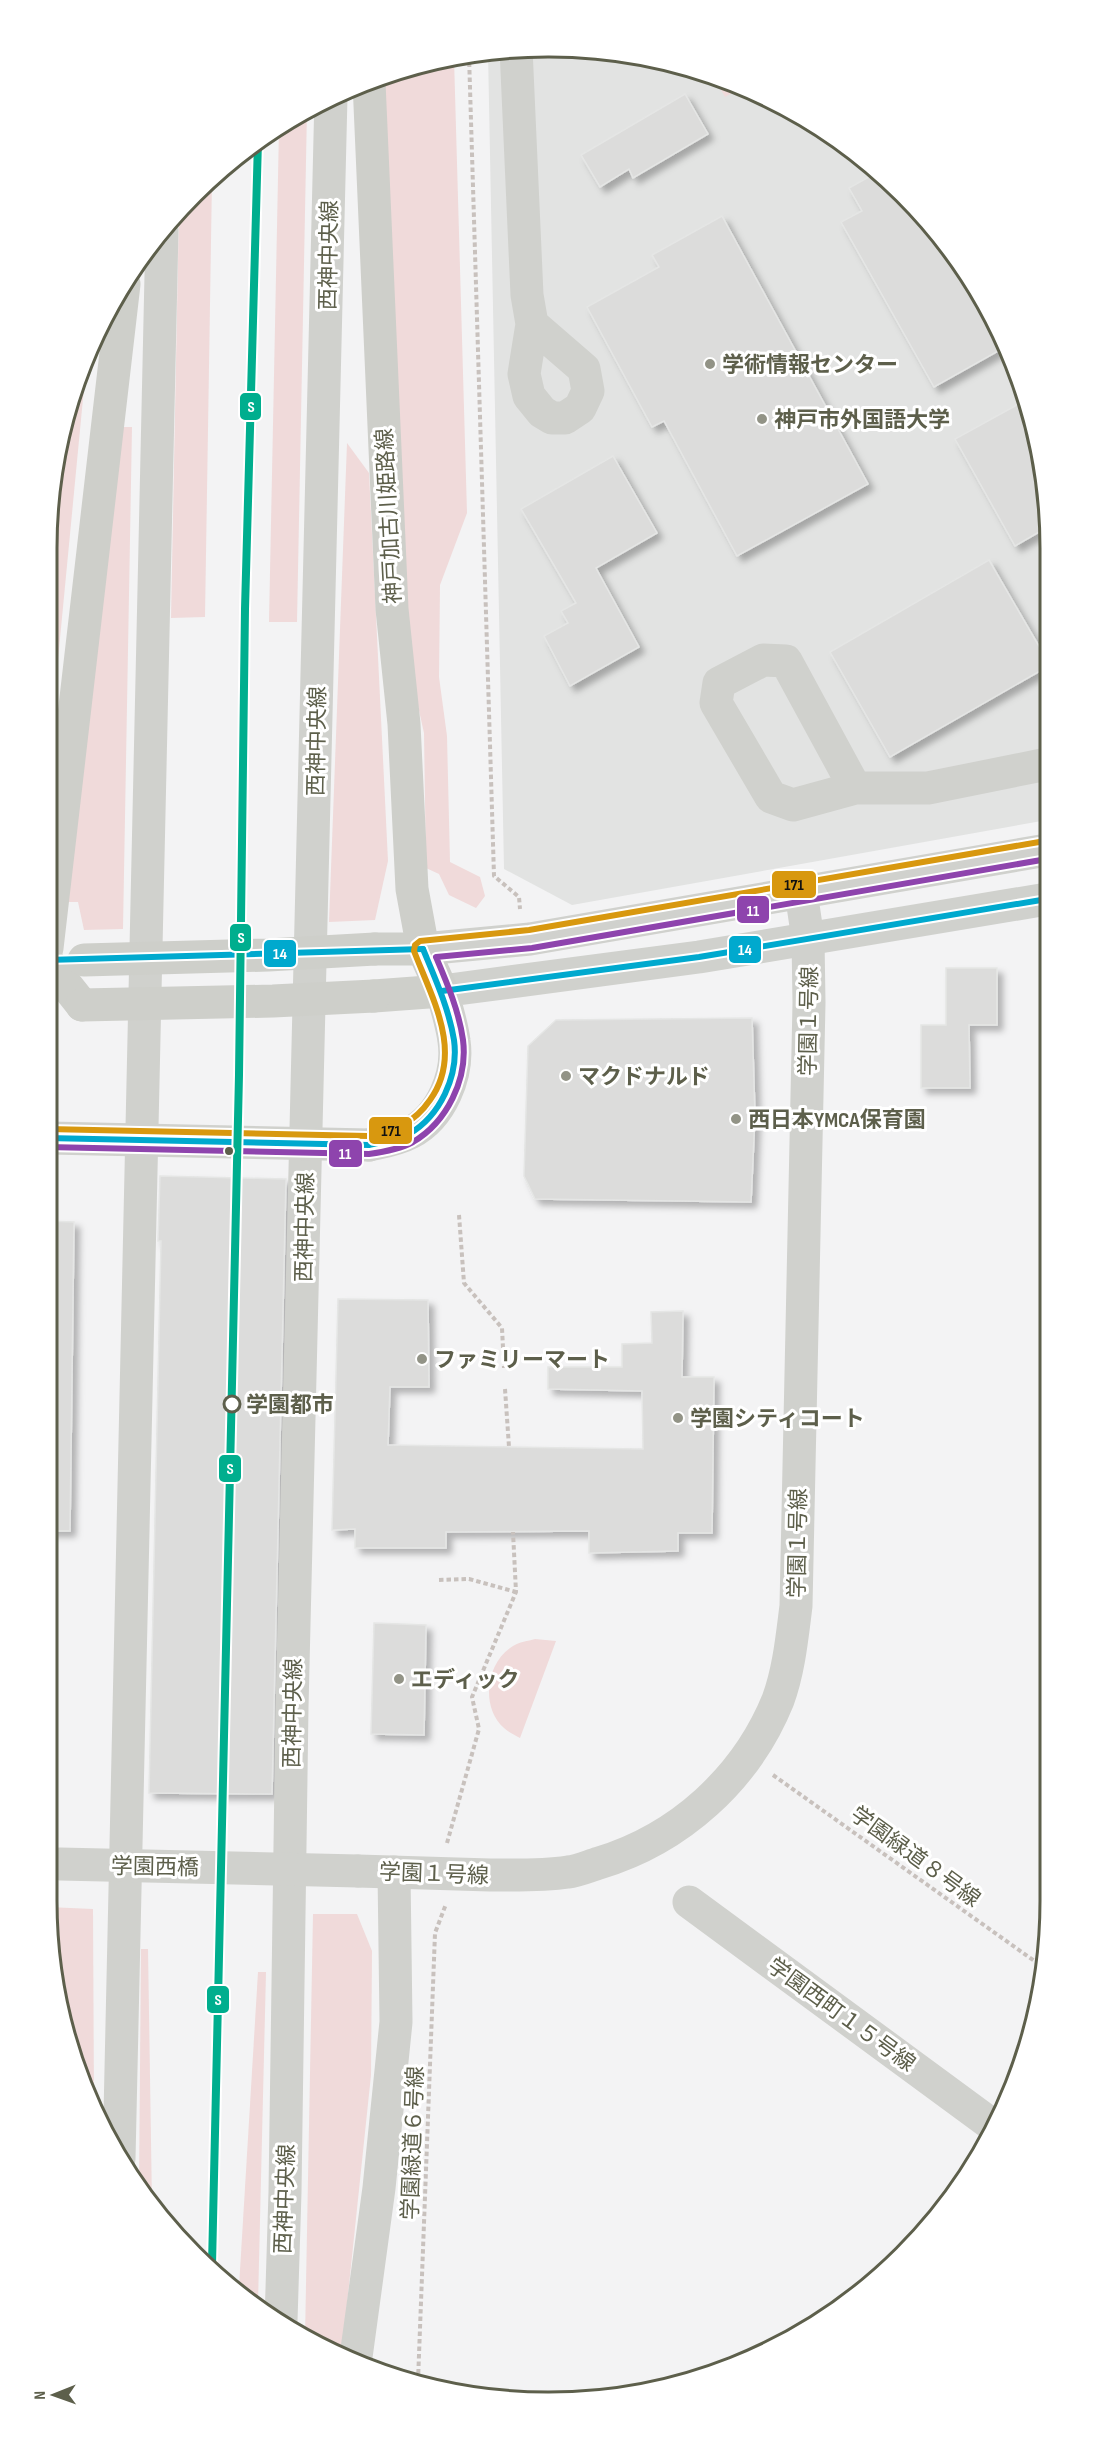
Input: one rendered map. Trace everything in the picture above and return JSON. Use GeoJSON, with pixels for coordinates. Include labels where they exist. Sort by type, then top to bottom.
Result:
{"type":"FeatureCollection","features":[{"type":"Feature","properties":{"kind":"main road","name":"神戸加古川姫路線"},"geometry":{"type":"LineString","coordinates":[[369,91],[392,609],[404,724],[412,889],[423,949],[442,991]]}},
{"type":"Feature","properties":{"kind":"main road"},"geometry":{"type":"LineString","coordinates":[[57,854],[121,306]]}},
{"type":"Feature","properties":{"kind":"main road"},"geometry":{"type":"LineString","coordinates":[[57,960],[423,949]]}},
{"type":"Feature","properties":{"kind":"main road"},"geometry":{"type":"LineString","coordinates":[[57,974],[82,1005]]}},
{"type":"Feature","properties":{"kind":"main road"},"geometry":{"type":"LineString","coordinates":[[57,1004],[273,1001],[442,991]]}},
{"type":"Feature","properties":{"kind":"street"},"geometry":{"type":"LineString","coordinates":[[516,58],[527,295],[532,324]]}},
{"type":"Feature","properties":{"kind":"street","name":"西神中央線"},"geometry":{"type":"LineString","coordinates":[[280,2312],[285,2192],[292,1707],[331,108]]}},
{"type":"Feature","properties":{"kind":"street"},"geometry":{"type":"LineString","coordinates":[[119,2139],[162,246]]}},
{"type":"Feature","properties":{"kind":"street"},"geometry":{"type":"LineString","coordinates":[[855,788],[786,661],[763,660],[719,683],[716,703],[771,797],[793,805],[855,788],[928,788],[1040,765]]}},
{"type":"Feature","properties":{"kind":"street"},"geometry":{"type":"LineString","coordinates":[[423,949],[530,939],[1040,851]]}},
{"type":"Feature","properties":{"kind":"street","name":"学園１号線"},"geometry":{"type":"LineString","coordinates":[[358,1871],[532,1875],[569,1872],[626,1855],[665,1834],[712,1799],[747,1756],[766,1726],[778,1698],[790,1653],[796,1606],[809,1015],[808,939],[801,892]]}},
{"type":"Feature","properties":{"kind":"street"},"geometry":{"type":"LineString","coordinates":[[57,1138],[369,1145],[390,1141],[412,1132],[438,1108],[448,1090],[455,1042],[442,991],[699,957],[1040,899]]}},
{"type":"Feature","properties":{"kind":"street","name":"学園西橋"},"geometry":{"type":"LineString","coordinates":[[57,1864],[358,1871]]}},
{"type":"Feature","properties":{"kind":"street"},"geometry":{"type":"LineString","coordinates":[[357,2353],[379,2188],[396,2022],[394,1872]]}},
{"type":"Feature","properties":{"kind":"street","name":"学園西町１５号線"},"geometry":{"type":"LineString","coordinates":[[689,1902],[987,2121]]}},
{"type":"Feature","properties":{"kind":"path"},"geometry":{"type":"LineString","coordinates":[[469,63],[494,876],[519,897],[521,910]]}},
{"type":"Feature","properties":{"kind":"path"},"geometry":{"type":"LineString","coordinates":[[459,1215],[464,1283],[502,1328],[504,1368]]}},
{"type":"Feature","properties":{"kind":"path"},"geometry":{"type":"LineString","coordinates":[[505,1389],[509,1447]]}},
{"type":"Feature","properties":{"kind":"path"},"geometry":{"type":"LineString","coordinates":[[447,1840],[479,1729],[472,1696],[516,1592],[513,1532]]}},
{"type":"Feature","properties":{"kind":"path"},"geometry":{"type":"LineString","coordinates":[[439,1580],[469,1579],[516,1592]]}},
{"type":"Feature","properties":{"kind":"path","name":"学園緑道８号線"},"geometry":{"type":"LineString","coordinates":[[773,1774],[1036,1962]]}},
{"type":"Feature","properties":{"kind":"path","name":"学園緑道６号線"},"geometry":{"type":"LineString","coordinates":[[418,2374],[435,1933],[445,1908]]}},
{"type":"Feature","properties":{"kind":"shaded area","name":"神戸市外国語大学"},"geometry":{"type":"Polygon","coordinates":[[[548,57],[613,61],[676,74],[737,94],[822,140],[873,179],[918,224],[957,275],[974,303],[1003,360],[1014,391],[1031,453],[1036,484],[1040,548],[1040,821],[572,905],[504,869],[488,61],[548,57]]]}},
{"type":"Feature","properties":{"kind":"shaded area"},"geometry":{"type":"Polygon","coordinates":[[[454,66],[467,513],[440,585],[439,677],[447,736],[450,862],[480,877],[485,896],[476,908],[449,895],[439,874],[426,868],[424,733],[408,661],[384,85],[454,66]]]}},
{"type":"Feature","properties":{"kind":"shaded area"},"geometry":{"type":"Polygon","coordinates":[[[720,88],[733,93],[725,97],[720,88]]]}},
{"type":"Feature","properties":{"kind":"shaded area"},"geometry":{"type":"Polygon","coordinates":[[[307,121],[297,622],[269,622],[279,138],[307,121]]]}},
{"type":"Feature","properties":{"kind":"shaded area"},"geometry":{"type":"Polygon","coordinates":[[[212,191],[205,617],[171,618],[179,224],[212,191]]]}},
{"type":"Feature","properties":{"kind":"shaded area"},"geometry":{"type":"Polygon","coordinates":[[[84,388],[57,670],[57,548],[61,484],[66,453],[84,388]]]}},
{"type":"Feature","properties":{"kind":"shaded area"},"geometry":{"type":"Polygon","coordinates":[[[119,427],[132,427],[123,929],[84,930],[78,902],[65,902],[119,427]]]}},
{"type":"Feature","properties":{"kind":"shaded area"},"geometry":{"type":"Polygon","coordinates":[[[347,443],[369,473],[388,861],[375,920],[329,922],[347,443]]]}},
{"type":"Feature","properties":{"kind":"shaded area"},"geometry":{"type":"Polygon","coordinates":[[[535,1639],[556,1641],[520,1738],[496,1719],[491,1709],[489,1685],[492,1673],[504,1653],[515,1645],[535,1639]]]}},
{"type":"Feature","properties":{"kind":"shaded area"},"geometry":{"type":"Polygon","coordinates":[[[57,1907],[93,1909],[94,2089],[66,1996],[61,1965],[57,1907]]]}},
{"type":"Feature","properties":{"kind":"shaded area"},"geometry":{"type":"Polygon","coordinates":[[[313,1914],[357,1914],[372,1951],[371,2075],[343,2347],[305,2327],[313,1914]]]}},
{"type":"Feature","properties":{"kind":"shaded area"},"geometry":{"type":"Polygon","coordinates":[[[141,1949],[148,1949],[152,2190],[139,2173],[141,1949]]]}},
{"type":"Feature","properties":{"kind":"shaded area"},"geometry":{"type":"Polygon","coordinates":[[[258,1972],[266,1972],[258,2297],[239,2282],[258,1972]]]}},
{"type":"Feature","properties":{"kind":"building"},"geometry":{"type":"Polygon","coordinates":[[[685,94],[708,134],[633,178],[629,169],[600,187],[581,155],[685,94]]]}},
{"type":"Feature","properties":{"kind":"building"},"geometry":{"type":"Polygon","coordinates":[[[870,176],[918,224],[957,275],[999,351],[934,387],[841,222],[862,211],[849,188],[870,176]]]}},
{"type":"Feature","properties":{"kind":"building","name":"学術情報センター"},"geometry":{"type":"Polygon","coordinates":[[[722,216],[868,484],[737,556],[664,421],[652,427],[587,307],[659,267],[652,255],[722,216]]]}},
{"type":"Feature","properties":{"kind":"building"},"geometry":{"type":"Polygon","coordinates":[[[1018,404],[1031,453],[1039,532],[1015,546],[955,439],[1018,404]]]}},
{"type":"Feature","properties":{"kind":"building"},"geometry":{"type":"Polygon","coordinates":[[[613,456],[657,533],[596,568],[639,647],[570,686],[544,636],[568,623],[561,611],[576,603],[521,509],[613,456]]]}},
{"type":"Feature","properties":{"kind":"building"},"geometry":{"type":"Polygon","coordinates":[[[989,560],[1040,648],[1040,671],[890,757],[830,652],[989,560]]]}},
{"type":"Feature","properties":{"kind":"building"},"geometry":{"type":"Polygon","coordinates":[[[946,968],[997,968],[997,1025],[969,1025],[970,1088],[921,1088],[921,1025],[946,1025],[946,968]]]}},
{"type":"Feature","properties":{"kind":"building"},"geometry":{"type":"Polygon","coordinates":[[[752,1018],[755,1116],[751,1202],[535,1199],[524,1176],[528,1046],[556,1020],[752,1018]]]}},
{"type":"Feature","properties":{"kind":"building"},"geometry":{"type":"Polygon","coordinates":[[[160,1176],[286,1179],[272,1794],[149,1793],[161,1241],[158,1241],[160,1176]]]}},
{"type":"Feature","properties":{"kind":"building"},"geometry":{"type":"Polygon","coordinates":[[[57,1221],[74,1222],[70,1531],[57,1531],[57,1221]]]}},
{"type":"Feature","properties":{"kind":"building","name":"学園シティコート"},"geometry":{"type":"Polygon","coordinates":[[[338,1299],[428,1300],[429,1387],[390,1387],[388,1445],[643,1449],[642,1391],[548,1389],[548,1367],[622,1367],[622,1344],[652,1343],[651,1312],[683,1311],[682,1377],[714,1377],[712,1533],[678,1533],[678,1551],[589,1553],[589,1531],[446,1532],[446,1548],[355,1548],[355,1529],[332,1530],[338,1299]]]}},
{"type":"Feature","properties":{"kind":"building","name":"エディック"},"geometry":{"type":"Polygon","coordinates":[[[374,1623],[426,1625],[424,1735],[371,1734],[374,1623]]]}},
{"type":"Feature","properties":{"kind":"transit line","name":"S"},"geometry":{"type":"LineString","coordinates":[[212,2259],[239,1075],[245,609],[258,153]]}},
{"type":"Feature","properties":{"kind":"transit line","name":"171"},"geometry":{"type":"LineString","coordinates":[[57,1129],[368,1136],[387,1132],[403,1125],[424,1108],[440,1082],[444,1064],[445,1045],[442,1026],[414,951],[415,945],[420,941],[529,930],[1040,842]]}},
{"type":"Feature","properties":{"kind":"transit line","name":"11"},"geometry":{"type":"LineString","coordinates":[[57,1147],[369,1154],[397,1148],[413,1142],[436,1123],[453,1098],[462,1070],[464,1055],[459,1018],[436,957],[532,948],[1040,860]]}},
{"type":"Feature","properties":{"kind":"transit line","name":"14"},"geometry":{"type":"LineString","coordinates":[[442,991],[699,957],[1040,900]]}},
{"type":"Feature","properties":{"kind":"transit line","name":"14"},"geometry":{"type":"LineString","coordinates":[[57,960],[423,949]]}},
{"type":"Feature","properties":{"kind":"transit line","name":"14"},"geometry":{"type":"LineString","coordinates":[[57,1138],[369,1145],[394,1140],[409,1134],[430,1117],[445,1094],[455,1054],[449,1017],[423,949]]}},
{"type":"Feature","properties":{"kind":"place","name":"学術情報センター"},"geometry":{"type":"Point","coordinates":[710,364]}},
{"type":"Feature","properties":{"kind":"place","name":"神戸市外国語大学"},"geometry":{"type":"Point","coordinates":[762,419]}},
{"type":"Feature","properties":{"kind":"place","name":"マクドナルド"},"geometry":{"type":"Point","coordinates":[566,1076]}},
{"type":"Feature","properties":{"kind":"place","name":"西日本YMCA保育園"},"geometry":{"type":"Point","coordinates":[736,1119]}},
{"type":"Feature","properties":{"kind":"place","name":"ファミリーマート"},"geometry":{"type":"Point","coordinates":[422,1359]}},
{"type":"Feature","properties":{"kind":"place","name":"学園都市"},"geometry":{"type":"Point","coordinates":[232,1404]}},
{"type":"Feature","properties":{"kind":"place","name":"学園シティコート"},"geometry":{"type":"Point","coordinates":[678,1418]}},
{"type":"Feature","properties":{"kind":"place","name":"エディック"},"geometry":{"type":"Point","coordinates":[399,1679]}}]}
